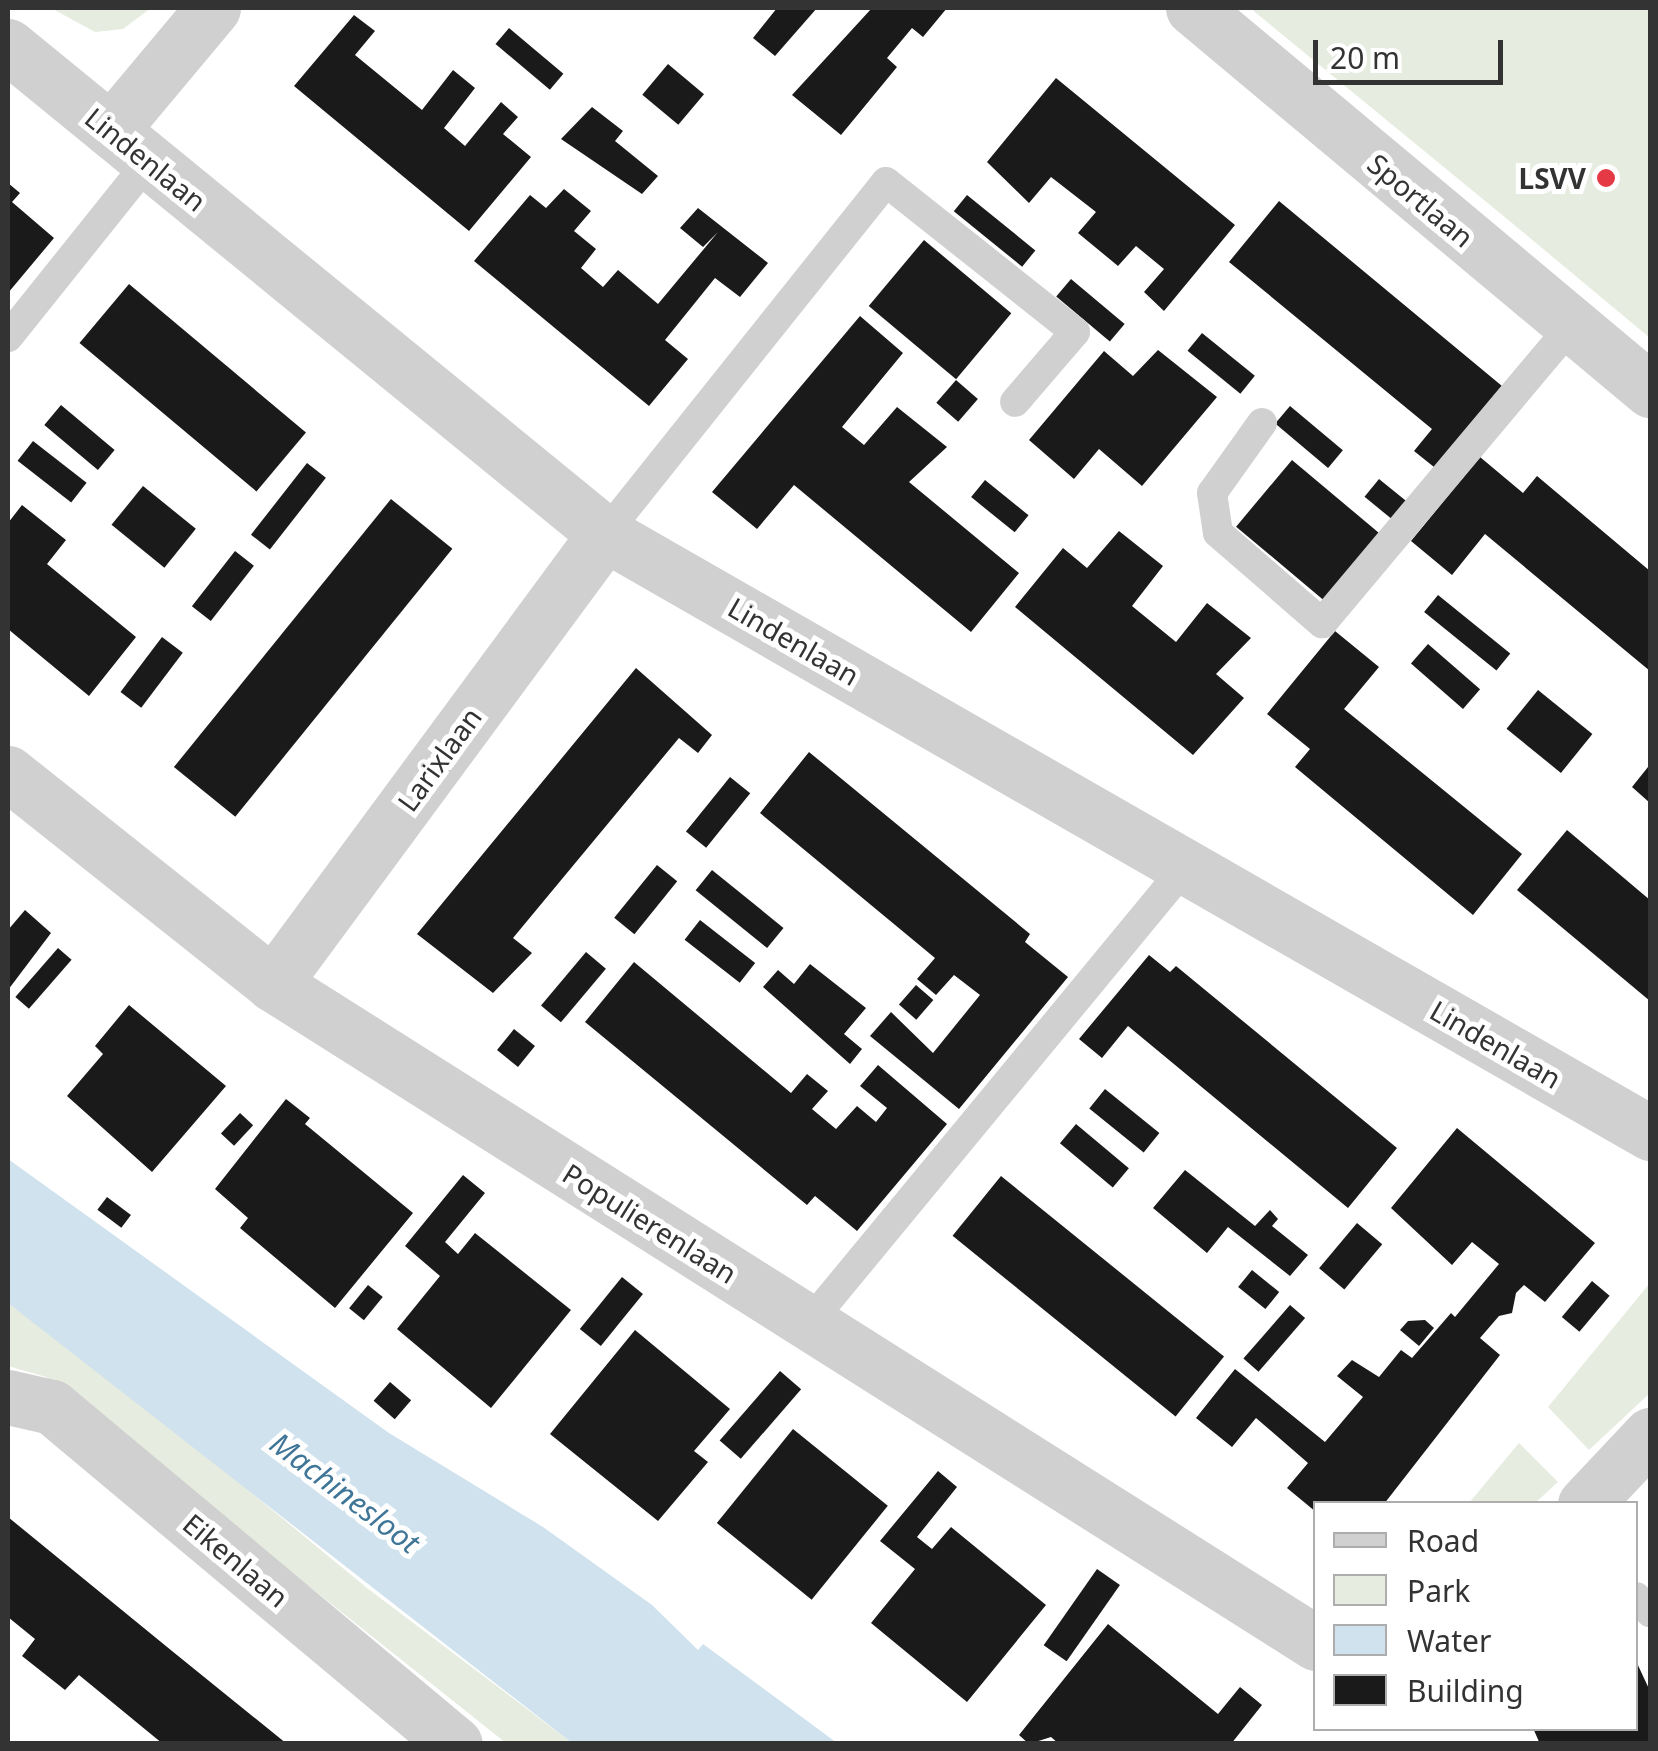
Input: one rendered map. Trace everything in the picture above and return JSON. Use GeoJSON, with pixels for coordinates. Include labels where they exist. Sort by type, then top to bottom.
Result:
{"type":"FeatureCollection","features":[{"type":"Feature","properties":{"kind":"street"},"geometry":{"type":"LineString","coordinates":[[130,146],[213,8]]}},
{"type":"Feature","properties":{"kind":"street","name":"Sportlaan"},"geometry":{"type":"LineString","coordinates":[[1194,8],[1650,390]]}},
{"type":"Feature","properties":{"kind":"street","name":"Lindenlaan"},"geometry":{"type":"LineString","coordinates":[[8,46],[604,534],[1650,1133]]}},
{"type":"Feature","properties":{"kind":"street","name":"Larixlaan"},"geometry":{"type":"LineString","coordinates":[[273,984],[604,534]]}},
{"type":"Feature","properties":{"kind":"street","name":"Populierenlaan"},"geometry":{"type":"LineString","coordinates":[[8,772],[273,984],[1313,1640]]}},
{"type":"Feature","properties":{"kind":"street","name":"Eikenlaan"},"geometry":{"type":"LineString","coordinates":[[8,1397],[52,1406],[455,1744]]}},
{"type":"Feature","properties":{"kind":"street"},"geometry":{"type":"LineString","coordinates":[[1589,1501],[1650,1435]]}},
{"type":"Feature","properties":{"kind":"lane"},"geometry":{"type":"LineString","coordinates":[[8,337],[130,146]]}},
{"type":"Feature","properties":{"kind":"lane"},"geometry":{"type":"LineString","coordinates":[[604,534],[886,182],[1075,332],[1015,402]]}},
{"type":"Feature","properties":{"kind":"lane"},"geometry":{"type":"LineString","coordinates":[[1262,423],[1212,493],[1218,533],[1322,622],[1571,326]]}},
{"type":"Feature","properties":{"kind":"lane"},"geometry":{"type":"LineString","coordinates":[[809,1323],[1187,865]]}},
{"type":"Feature","properties":{"kind":"green space"},"geometry":{"type":"Polygon","coordinates":[[[51,8],[151,8],[123,29],[95,32],[51,8]]]}},
{"type":"Feature","properties":{"kind":"green space"},"geometry":{"type":"Polygon","coordinates":[[[1250,8],[1650,8],[1650,338],[1512,223],[1250,8]]]}},
{"type":"Feature","properties":{"kind":"green space"},"geometry":{"type":"Polygon","coordinates":[[[1650,1283],[1650,1393],[1589,1450],[1548,1407],[1650,1283]]]}},
{"type":"Feature","properties":{"kind":"green space"},"geometry":{"type":"Polygon","coordinates":[[[8,1303],[101,1369],[367,1588],[572,1743],[506,1743],[46,1377],[8,1366],[8,1303]]]}},
{"type":"Feature","properties":{"kind":"green space"},"geometry":{"type":"Polygon","coordinates":[[[1519,1443],[1558,1482],[1537,1501],[1471,1501],[1519,1443]]]}},
{"type":"Feature","properties":{"kind":"water","name":"Machinesloot"},"geometry":{"type":"Polygon","coordinates":[[[8,1159],[389,1433],[543,1527],[652,1605],[698,1650],[703,1644],[837,1743],[572,1743],[8,1303],[8,1159]]]}},
{"type":"Feature","properties":{"kind":"building"},"geometry":{"type":"Polygon","coordinates":[[[777,8],[817,8],[775,56],[753,38],[777,8]]]}},
{"type":"Feature","properties":{"kind":"building"},"geometry":{"type":"Polygon","coordinates":[[[872,8],[947,8],[923,37],[912,28],[887,58],[897,67],[841,135],[792,95],[872,8]]]}},
{"type":"Feature","properties":{"kind":"building"},"geometry":{"type":"Polygon","coordinates":[[[354,15],[375,31],[355,55],[422,110],[453,70],[475,88],[444,128],[465,146],[501,102],[518,117],[503,134],[531,157],[469,231],[294,86],[354,15]]]}},
{"type":"Feature","properties":{"kind":"building"},"geometry":{"type":"Polygon","coordinates":[[[509,28],[563,74],[550,90],[496,44],[509,28]]]}},
{"type":"Feature","properties":{"kind":"building"},"geometry":{"type":"Polygon","coordinates":[[[668,64],[704,94],[678,125],[642,95],[668,64]]]}},
{"type":"Feature","properties":{"kind":"building"},"geometry":{"type":"Polygon","coordinates":[[[1056,78],[1235,225],[1164,311],[1144,292],[1164,269],[1136,246],[1118,266],[1078,233],[1096,212],[1051,177],[1029,203],[987,162],[1056,78]]]}},
{"type":"Feature","properties":{"kind":"building"},"geometry":{"type":"Polygon","coordinates":[[[592,107],[623,131],[615,141],[658,176],[642,194],[561,139],[592,107]]]}},
{"type":"Feature","properties":{"kind":"building"},"geometry":{"type":"Polygon","coordinates":[[[8,183],[20,193],[12,202],[54,238],[8,293],[8,183]]]}},
{"type":"Feature","properties":{"kind":"building"},"geometry":{"type":"Polygon","coordinates":[[[564,189],[591,211],[574,231],[596,249],[581,268],[603,287],[618,270],[658,304],[718,232],[703,247],[680,228],[698,208],[768,263],[740,297],[715,278],[665,340],[688,359],[649,406],[474,261],[530,195],[546,208],[564,189]]]}},
{"type":"Feature","properties":{"kind":"building"},"geometry":{"type":"Polygon","coordinates":[[[967,195],[1035,250],[1022,267],[954,211],[967,195]]]}},
{"type":"Feature","properties":{"kind":"building"},"geometry":{"type":"Polygon","coordinates":[[[1279,201],[1502,386],[1434,467],[1414,451],[1432,429],[1229,262],[1279,201]]]}},
{"type":"Feature","properties":{"kind":"building"},"geometry":{"type":"Polygon","coordinates":[[[924,240],[1011,313],[956,379],[869,306],[924,240]]]}},
{"type":"Feature","properties":{"kind":"building"},"geometry":{"type":"Polygon","coordinates":[[[1071,279],[1125,324],[1110,342],[1056,297],[1071,279]]]}},
{"type":"Feature","properties":{"kind":"building"},"geometry":{"type":"Polygon","coordinates":[[[129,284],[306,432],[256,491],[80,343],[129,284]]]}},
{"type":"Feature","properties":{"kind":"building"},"geometry":{"type":"Polygon","coordinates":[[[860,316],[903,353],[842,427],[864,445],[897,407],[947,447],[909,482],[1019,573],[971,632],[794,485],[757,529],[712,492],[860,316]]]}},
{"type":"Feature","properties":{"kind":"building"},"geometry":{"type":"Polygon","coordinates":[[[1202,333],[1255,376],[1240,394],[1188,351],[1202,333]]]}},
{"type":"Feature","properties":{"kind":"building"},"geometry":{"type":"Polygon","coordinates":[[[1158,350],[1217,397],[1142,486],[1099,449],[1074,479],[1029,440],[1104,351],[1133,376],[1158,350]]]}},
{"type":"Feature","properties":{"kind":"building"},"geometry":{"type":"Polygon","coordinates":[[[956,380],[978,399],[958,422],[936,403],[956,380]]]}},
{"type":"Feature","properties":{"kind":"building"},"geometry":{"type":"Polygon","coordinates":[[[61,405],[115,450],[98,470],[44,425],[61,405]]]}},
{"type":"Feature","properties":{"kind":"building"},"geometry":{"type":"Polygon","coordinates":[[[1290,406],[1343,450],[1328,468],[1275,424],[1290,406]]]}},
{"type":"Feature","properties":{"kind":"building"},"geometry":{"type":"Polygon","coordinates":[[[33,441],[87,483],[71,503],[18,461],[33,441]]]}},
{"type":"Feature","properties":{"kind":"building"},"geometry":{"type":"Polygon","coordinates":[[[1480,457],[1523,493],[1537,476],[1650,571],[1650,671],[1485,534],[1452,575],[1411,541],[1480,457]]]}},
{"type":"Feature","properties":{"kind":"building"},"geometry":{"type":"Polygon","coordinates":[[[1292,460],[1379,533],[1323,600],[1236,527],[1292,460]]]}},
{"type":"Feature","properties":{"kind":"building"},"geometry":{"type":"Polygon","coordinates":[[[307,463],[326,478],[270,549],[251,535],[307,463]]]}},
{"type":"Feature","properties":{"kind":"building"},"geometry":{"type":"Polygon","coordinates":[[[1379,479],[1406,501],[1392,519],[1365,497],[1379,479]]]}},
{"type":"Feature","properties":{"kind":"building"},"geometry":{"type":"Polygon","coordinates":[[[985,480],[1029,515],[1015,532],[971,497],[985,480]]]}},
{"type":"Feature","properties":{"kind":"building"},"geometry":{"type":"Polygon","coordinates":[[[143,486],[196,529],[164,568],[112,525],[143,486]]]}},
{"type":"Feature","properties":{"kind":"building"},"geometry":{"type":"Polygon","coordinates":[[[391,499],[452,549],[235,817],[174,767],[391,499]]]}},
{"type":"Feature","properties":{"kind":"building"},"geometry":{"type":"Polygon","coordinates":[[[22,505],[66,540],[47,564],[136,637],[89,696],[8,629],[8,523],[22,505]]]}},
{"type":"Feature","properties":{"kind":"building"},"geometry":{"type":"Polygon","coordinates":[[[1119,531],[1163,566],[1132,606],[1176,642],[1207,603],[1251,638],[1216,674],[1244,698],[1193,755],[1015,607],[1063,548],[1087,568],[1119,531]]]}},
{"type":"Feature","properties":{"kind":"building"},"geometry":{"type":"Polygon","coordinates":[[[235,551],[254,566],[211,621],[192,606],[235,551]]]}},
{"type":"Feature","properties":{"kind":"building"},"geometry":{"type":"Polygon","coordinates":[[[1438,595],[1510,654],[1496,671],[1424,612],[1438,595]]]}},
{"type":"Feature","properties":{"kind":"building"},"geometry":{"type":"Polygon","coordinates":[[[1335,631],[1379,667],[1344,709],[1522,854],[1473,915],[1295,767],[1310,749],[1267,714],[1335,631]]]}},
{"type":"Feature","properties":{"kind":"building"},"geometry":{"type":"Polygon","coordinates":[[[162,637],[183,653],[141,708],[120,692],[162,637]]]}},
{"type":"Feature","properties":{"kind":"building"},"geometry":{"type":"Polygon","coordinates":[[[1428,644],[1480,689],[1463,709],[1411,664],[1428,644]]]}},
{"type":"Feature","properties":{"kind":"building"},"geometry":{"type":"Polygon","coordinates":[[[636,668],[712,735],[698,753],[679,738],[513,938],[532,953],[493,993],[417,934],[636,668]]]}},
{"type":"Feature","properties":{"kind":"building"},"geometry":{"type":"Polygon","coordinates":[[[1538,690],[1592,734],[1561,773],[1507,729],[1538,690]]]}},
{"type":"Feature","properties":{"kind":"building"},"geometry":{"type":"Polygon","coordinates":[[[809,752],[1030,934],[1025,942],[1068,977],[959,1109],[870,1036],[891,1012],[933,1053],[980,995],[954,975],[936,995],[917,979],[935,958],[760,813],[809,752]]]}},
{"type":"Feature","properties":{"kind":"building"},"geometry":{"type":"Polygon","coordinates":[[[1650,769],[1650,803],[1632,787],[1650,769]]]}},
{"type":"Feature","properties":{"kind":"building"},"geometry":{"type":"Polygon","coordinates":[[[730,777],[750,793],[706,848],[686,831],[730,777]]]}},
{"type":"Feature","properties":{"kind":"building"},"geometry":{"type":"Polygon","coordinates":[[[1567,830],[1650,900],[1650,1001],[1517,890],[1567,830]]]}},
{"type":"Feature","properties":{"kind":"building"},"geometry":{"type":"Polygon","coordinates":[[[657,865],[677,881],[634,934],[614,918],[657,865]]]}},
{"type":"Feature","properties":{"kind":"building"},"geometry":{"type":"Polygon","coordinates":[[[712,870],[783,928],[767,948],[696,890],[712,870]]]}},
{"type":"Feature","properties":{"kind":"building"},"geometry":{"type":"Polygon","coordinates":[[[25,910],[51,933],[8,990],[8,930],[25,910]]]}},
{"type":"Feature","properties":{"kind":"building"},"geometry":{"type":"Polygon","coordinates":[[[700,920],[755,963],[740,983],[685,940],[700,920]]]}},
{"type":"Feature","properties":{"kind":"building"},"geometry":{"type":"Polygon","coordinates":[[[58,948],[72,960],[29,1009],[15,997],[58,948]]]}},
{"type":"Feature","properties":{"kind":"building"},"geometry":{"type":"Polygon","coordinates":[[[586,952],[606,969],[561,1022],[541,1006],[586,952]]]}},
{"type":"Feature","properties":{"kind":"building"},"geometry":{"type":"Polygon","coordinates":[[[1149,955],[1170,972],[1176,966],[1397,1148],[1348,1208],[1128,1026],[1102,1058],[1079,1039],[1149,955]]]}},
{"type":"Feature","properties":{"kind":"building"},"geometry":{"type":"Polygon","coordinates":[[[634,962],[791,1093],[807,1074],[828,1091],[812,1109],[836,1129],[857,1106],[876,1122],[887,1108],[860,1086],[878,1065],[947,1124],[857,1231],[815,1196],[807,1205],[585,1022],[634,962]]]}},
{"type":"Feature","properties":{"kind":"building"},"geometry":{"type":"Polygon","coordinates":[[[810,964],[866,1008],[844,1034],[862,1049],[850,1064],[763,987],[778,970],[794,984],[810,964]]]}},
{"type":"Feature","properties":{"kind":"building"},"geometry":{"type":"Polygon","coordinates":[[[916,985],[933,1000],[916,1020],[899,1005],[916,985]]]}},
{"type":"Feature","properties":{"kind":"building"},"geometry":{"type":"Polygon","coordinates":[[[129,1005],[226,1086],[152,1172],[67,1096],[103,1054],[95,1046],[129,1005]]]}},
{"type":"Feature","properties":{"kind":"building"},"geometry":{"type":"Polygon","coordinates":[[[514,1029],[535,1046],[518,1067],[497,1050],[514,1029]]]}},
{"type":"Feature","properties":{"kind":"building"},"geometry":{"type":"Polygon","coordinates":[[[1105,1089],[1159,1133],[1144,1152],[1089,1108],[1105,1089]]]}},
{"type":"Feature","properties":{"kind":"building"},"geometry":{"type":"Polygon","coordinates":[[[286,1099],[310,1118],[305,1124],[413,1213],[335,1308],[240,1228],[248,1218],[215,1189],[286,1099]]]}},
{"type":"Feature","properties":{"kind":"building"},"geometry":{"type":"Polygon","coordinates":[[[240,1113],[253,1125],[234,1146],[221,1133],[240,1113]]]}},
{"type":"Feature","properties":{"kind":"building"},"geometry":{"type":"Polygon","coordinates":[[[1076,1124],[1129,1168],[1113,1188],[1060,1143],[1076,1124]]]}},
{"type":"Feature","properties":{"kind":"building"},"geometry":{"type":"Polygon","coordinates":[[[1457,1128],[1595,1243],[1545,1302],[1524,1285],[1516,1293],[1512,1313],[1499,1316],[1480,1338],[1500,1355],[1386,1501],[1313,1501],[1313,1510],[1287,1488],[1308,1463],[1256,1418],[1232,1447],[1196,1418],[1235,1369],[1325,1442],[1363,1397],[1337,1376],[1352,1360],[1379,1377],[1401,1350],[1412,1358],[1451,1313],[1455,1317],[1499,1264],[1472,1242],[1452,1265],[1391,1208],[1457,1128]]]}},
{"type":"Feature","properties":{"kind":"building"},"geometry":{"type":"Polygon","coordinates":[[[1185,1170],[1255,1226],[1270,1210],[1278,1219],[1272,1226],[1308,1255],[1290,1276],[1228,1227],[1207,1253],[1153,1208],[1185,1170]]]}},
{"type":"Feature","properties":{"kind":"building"},"geometry":{"type":"Polygon","coordinates":[[[463,1175],[485,1193],[445,1242],[458,1254],[475,1233],[571,1310],[491,1408],[397,1329],[440,1276],[405,1246],[463,1175]]]}},
{"type":"Feature","properties":{"kind":"building"},"geometry":{"type":"Polygon","coordinates":[[[1001,1176],[1224,1357],[1176,1416],[953,1236],[1001,1176]]]}},
{"type":"Feature","properties":{"kind":"building"},"geometry":{"type":"Polygon","coordinates":[[[107,1197],[131,1215],[121,1228],[97,1210],[107,1197]]]}},
{"type":"Feature","properties":{"kind":"building"},"geometry":{"type":"Polygon","coordinates":[[[1357,1223],[1382,1244],[1344,1289],[1319,1268],[1357,1223]]]}},
{"type":"Feature","properties":{"kind":"building"},"geometry":{"type":"Polygon","coordinates":[[[1252,1270],[1279,1292],[1265,1309],[1238,1287],[1252,1270]]]}},
{"type":"Feature","properties":{"kind":"building"},"geometry":{"type":"Polygon","coordinates":[[[622,1277],[643,1294],[601,1346],[580,1329],[622,1277]]]}},
{"type":"Feature","properties":{"kind":"building"},"geometry":{"type":"Polygon","coordinates":[[[1592,1281],[1610,1296],[1579,1332],[1562,1317],[1592,1281]]]}},
{"type":"Feature","properties":{"kind":"building"},"geometry":{"type":"Polygon","coordinates":[[[368,1285],[383,1297],[364,1320],[349,1308],[368,1285]]]}},
{"type":"Feature","properties":{"kind":"building"},"geometry":{"type":"Polygon","coordinates":[[[1290,1305],[1305,1318],[1259,1372],[1243,1359],[1290,1305]]]}},
{"type":"Feature","properties":{"kind":"building"},"geometry":{"type":"Polygon","coordinates":[[[1425,1320],[1434,1328],[1419,1346],[1400,1330],[1408,1321],[1425,1320]]]}},
{"type":"Feature","properties":{"kind":"building"},"geometry":{"type":"Polygon","coordinates":[[[635,1330],[730,1409],[694,1451],[708,1462],[658,1521],[550,1434],[635,1330]]]}},
{"type":"Feature","properties":{"kind":"building"},"geometry":{"type":"Polygon","coordinates":[[[780,1371],[801,1389],[741,1459],[720,1440],[780,1371]]]}},
{"type":"Feature","properties":{"kind":"building"},"geometry":{"type":"Polygon","coordinates":[[[390,1382],[411,1400],[395,1419],[374,1401],[390,1382]]]}},
{"type":"Feature","properties":{"kind":"building"},"geometry":{"type":"Polygon","coordinates":[[[793,1429],[888,1506],[812,1600],[717,1523],[793,1429]]]}},
{"type":"Feature","properties":{"kind":"building"},"geometry":{"type":"Polygon","coordinates":[[[938,1471],[957,1487],[917,1537],[932,1549],[951,1527],[1046,1605],[967,1702],[871,1623],[915,1569],[880,1541],[938,1471]]]}},
{"type":"Feature","properties":{"kind":"building"},"geometry":{"type":"Polygon","coordinates":[[[8,1517],[287,1744],[163,1744],[79,1675],[65,1690],[22,1656],[35,1639],[8,1617],[8,1517]]]}},
{"type":"Feature","properties":{"kind":"building"},"geometry":{"type":"Polygon","coordinates":[[[1097,1569],[1120,1585],[1067,1661],[1044,1645],[1097,1569]]]}},
{"type":"Feature","properties":{"kind":"building"},"geometry":{"type":"Polygon","coordinates":[[[1108,1624],[1218,1714],[1240,1687],[1262,1705],[1231,1744],[1059,1744],[1051,1737],[1029,1744],[1019,1735],[1108,1624]]]}},
{"type":"Feature","properties":{"kind":"building"},"geometry":{"type":"Polygon","coordinates":[[[1638,1665],[1650,1691],[1650,1744],[1540,1744],[1534,1731],[1638,1731],[1638,1665]]]}},
{"type":"Feature","properties":{"kind":"place","name":"LSVV"},"geometry":{"type":"Point","coordinates":[1606,178]}}]}
